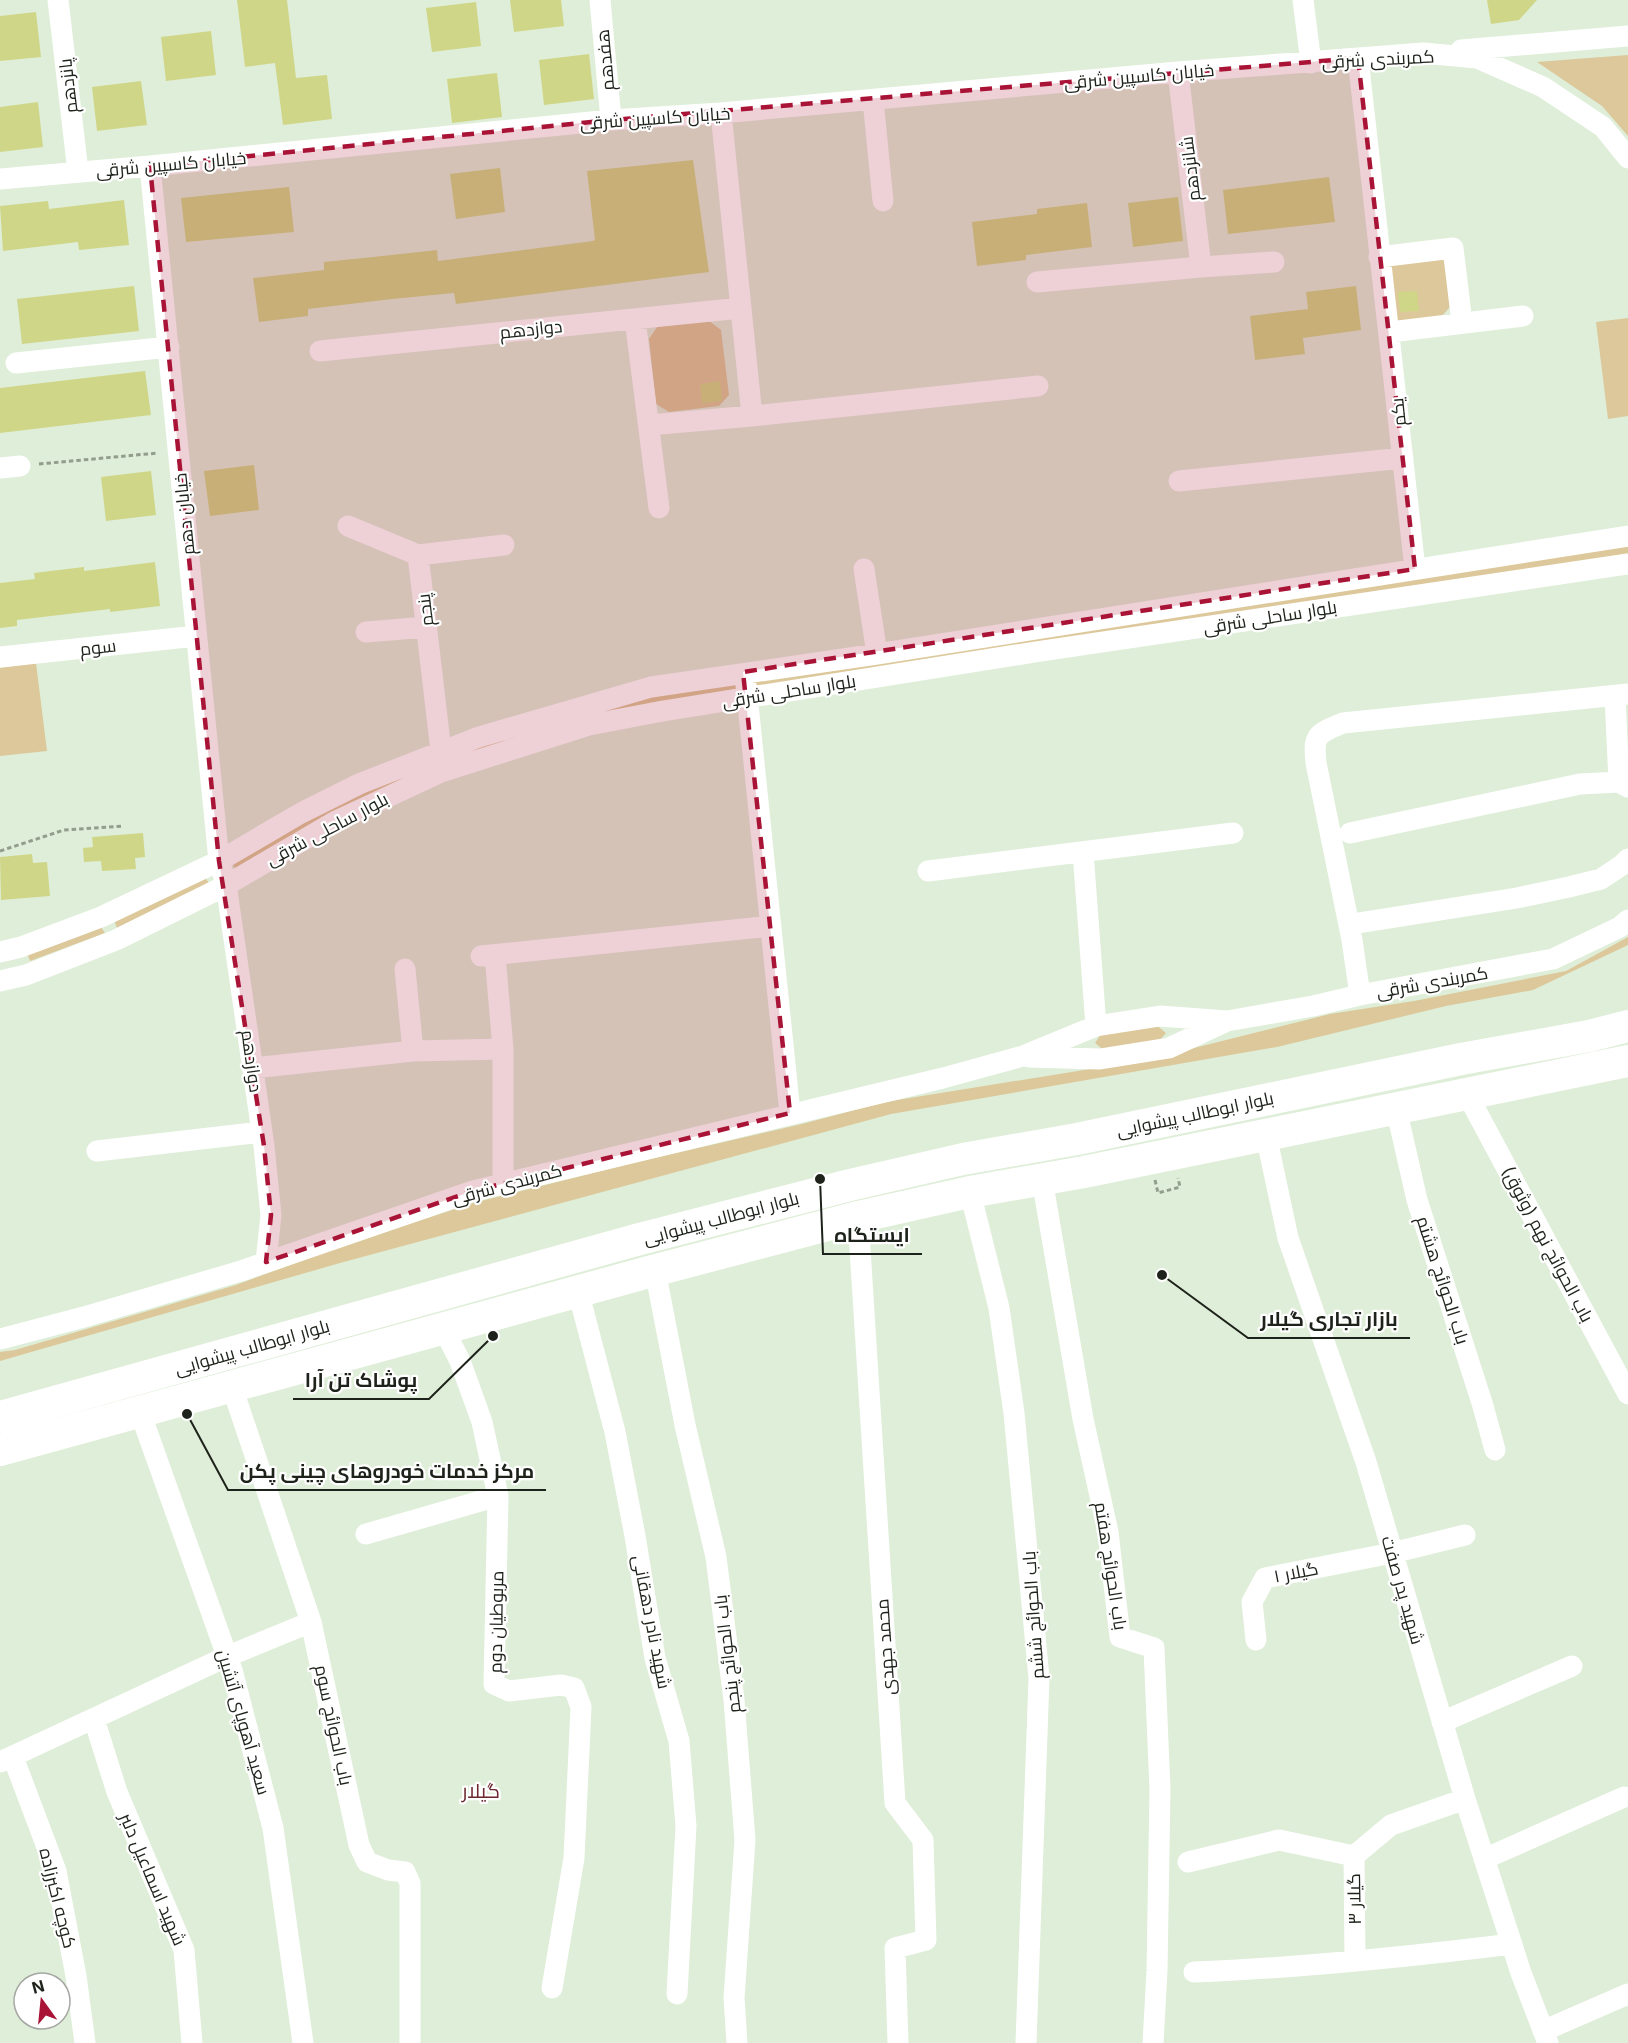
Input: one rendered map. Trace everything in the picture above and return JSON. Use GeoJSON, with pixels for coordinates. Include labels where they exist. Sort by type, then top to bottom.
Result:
{"type":"FeatureCollection","features":[{"type":"Feature","properties":{"kind":"highway","name":"بلوار ابوطالب پیشوایی"},"geometry":{"type":"LineString","coordinates":[[0,1417],[636,1240],[850,1185],[963,1159],[1089,1136],[1461,1059],[1589,1036],[1628,1026]]}},
{"type":"Feature","properties":{"kind":"highway","name":"بلوار ابوطالب پیشوایی"},"geometry":{"type":"LineString","coordinates":[[0,1450],[655,1270],[858,1217],[970,1192],[1266,1135],[1628,1061]]}},
{"type":"Feature","properties":{"kind":"street","name":"پانزدهم"},"geometry":{"type":"LineString","coordinates":[[58,0],[78,172]]}},
{"type":"Feature","properties":{"kind":"street","name":"هفدهم"},"geometry":{"type":"LineString","coordinates":[[600,0],[611,120]]}},
{"type":"Feature","properties":{"kind":"street"},"geometry":{"type":"LineString","coordinates":[[1303,0],[1311,63]]}},
{"type":"Feature","properties":{"kind":"street"},"geometry":{"type":"LineString","coordinates":[[1423,53],[1628,36]]}},
{"type":"Feature","properties":{"kind":"street","name":"کمربندی شرقی"},"geometry":{"type":"LineString","coordinates":[[1311,63],[1423,53],[1477,58],[1543,87],[1603,127],[1628,158]]}},
{"type":"Feature","properties":{"kind":"street","name":"یکم"},"geometry":{"type":"LineString","coordinates":[[1358,58],[1415,569]]}},
{"type":"Feature","properties":{"kind":"street","name":"خیابان کاسپین شرقی"},"geometry":{"type":"LineString","coordinates":[[0,179],[611,120],[721,113],[1178,72],[1311,63]]}},
{"type":"Feature","properties":{"kind":"street","name":"شانزدهم"},"geometry":{"type":"LineString","coordinates":[[1178,72],[1201,267]]}},
{"type":"Feature","properties":{"kind":"street"},"geometry":{"type":"LineString","coordinates":[[873,100],[883,201]]}},
{"type":"Feature","properties":{"kind":"street"},"geometry":{"type":"LineString","coordinates":[[721,113],[752,416]]}},
{"type":"Feature","properties":{"kind":"street","name":"خیابان دهم"},"geometry":{"type":"LineString","coordinates":[[150,166],[219,861]]}},
{"type":"Feature","properties":{"kind":"street"},"geometry":{"type":"LineString","coordinates":[[1379,256],[1454,248],[1462,323]]}},
{"type":"Feature","properties":{"kind":"street"},"geometry":{"type":"LineString","coordinates":[[1037,282],[1274,262]]}},
{"type":"Feature","properties":{"kind":"street","name":"دوازدهم"},"geometry":{"type":"LineString","coordinates":[[320,351],[741,308]]}},
{"type":"Feature","properties":{"kind":"street"},"geometry":{"type":"LineString","coordinates":[[1390,332],[1523,316]]}},
{"type":"Feature","properties":{"kind":"street"},"geometry":{"type":"LineString","coordinates":[[635,319],[659,508]]}},
{"type":"Feature","properties":{"kind":"street"},"geometry":{"type":"LineString","coordinates":[[16,363],[169,347]]}},
{"type":"Feature","properties":{"kind":"street"},"geometry":{"type":"LineString","coordinates":[[649,425],[1038,386]]}},
{"type":"Feature","properties":{"kind":"street"},"geometry":{"type":"LineString","coordinates":[[1179,481],[1403,458]]}},
{"type":"Feature","properties":{"kind":"street"},"geometry":{"type":"LineString","coordinates":[[348,526],[418,555],[504,545]]}},
{"type":"Feature","properties":{"kind":"street","name":"بلوار ساحلی شرقی"},"geometry":{"type":"LineString","coordinates":[[0,952],[21,947],[101,917],[219,861],[301,813],[359,784],[441,750],[651,687],[877,654],[1628,536]]}},
{"type":"Feature","properties":{"kind":"street","name":"پنجم"},"geometry":{"type":"LineString","coordinates":[[418,555],[441,750]]}},
{"type":"Feature","properties":{"kind":"street","name":"بلوار ساحلی شرقی"},"geometry":{"type":"LineString","coordinates":[[0,981],[26,975],[116,940],[226,884],[334,822],[441,772],[589,725],[748,697],[1628,564]]}},
{"type":"Feature","properties":{"kind":"street"},"geometry":{"type":"LineString","coordinates":[[864,569],[877,654]]}},
{"type":"Feature","properties":{"kind":"street"},"geometry":{"type":"LineString","coordinates":[[366,632],[427,627]]}},
{"type":"Feature","properties":{"kind":"street","name":"سوم"},"geometry":{"type":"LineString","coordinates":[[0,657],[196,636]]}},
{"type":"Feature","properties":{"kind":"street"},"geometry":{"type":"LineString","coordinates":[[743,672],[748,697],[790,1113]]}},
{"type":"Feature","properties":{"kind":"street"},"geometry":{"type":"LineString","coordinates":[[1350,833],[1580,784],[1624,784],[1622,695],[1343,723],[1324,731],[1316,739],[1314,744],[1316,763],[1352,940],[1360,995]]}},
{"type":"Feature","properties":{"kind":"street"},"geometry":{"type":"LineString","coordinates":[[928,871],[1233,833]]}},
{"type":"Feature","properties":{"kind":"street"},"geometry":{"type":"LineString","coordinates":[[1083,852],[1096,1026]]}},
{"type":"Feature","properties":{"kind":"street"},"geometry":{"type":"LineString","coordinates":[[1358,923],[1517,898],[1569,887],[1601,879],[1628,859]]}},
{"type":"Feature","properties":{"kind":"street","name":"دوازدهم"},"geometry":{"type":"LineString","coordinates":[[219,861],[226,884],[262,1132],[271,1215],[266,1262]]}},
{"type":"Feature","properties":{"kind":"street","name":"کمربندی شرقی"},"geometry":{"type":"LineString","coordinates":[[0,1339],[84,1317],[266,1262],[473,1191],[943,1078],[1023,1056],[1096,1026],[1160,1016],[1227,1021],[1553,959],[1620,927],[1628,920]]}},
{"type":"Feature","properties":{"kind":"street"},"geometry":{"type":"LineString","coordinates":[[503,1184],[503,1049],[488,956],[771,926]]}},
{"type":"Feature","properties":{"kind":"street"},"geometry":{"type":"LineString","coordinates":[[405,969],[413,1051]]}},
{"type":"Feature","properties":{"kind":"street","name":"کمربندی شرقی"},"geometry":{"type":"LineString","coordinates":[[1023,1056],[1100,1059],[1169,1048],[1227,1021]]}},
{"type":"Feature","properties":{"kind":"street"},"geometry":{"type":"LineString","coordinates":[[253,1068],[413,1051],[503,1049]]}},
{"type":"Feature","properties":{"kind":"street","name":"باب الحوائج نهم (وثوق)"},"geometry":{"type":"LineString","coordinates":[[1467,1094],[1628,1394]]}},
{"type":"Feature","properties":{"kind":"street","name":"باب الحوائج هشتم"},"geometry":{"type":"LineString","coordinates":[[1396,1108],[1417,1200],[1480,1395],[1495,1450]]}},
{"type":"Feature","properties":{"kind":"street"},"geometry":{"type":"LineString","coordinates":[[97,1151],[262,1132]]}},
{"type":"Feature","properties":{"kind":"street","name":"شهید پدر صفت"},"geometry":{"type":"LineString","coordinates":[[1266,1135],[1288,1238],[1366,1462],[1465,1799],[1512,1944],[1546,2037]]}},
{"type":"Feature","properties":{"kind":"street","name":"باب الحوائج هفتم"},"geometry":{"type":"LineString","coordinates":[[1042,1179],[1083,1419],[1108,1532],[1120,1637],[1154,1648],[1160,1789],[1157,1971],[1153,2043]]}},
{"type":"Feature","properties":{"kind":"street","name":"باب الحوائج ششم"},"geometry":{"type":"LineString","coordinates":[[970,1192],[999,1308],[1014,1413],[1039,1678],[1026,2043]]}},
{"type":"Feature","properties":{"kind":"street","name":"محمد جهدی"},"geometry":{"type":"LineString","coordinates":[[858,1217],[895,1803],[923,1840],[926,1940],[895,1948],[898,2043]]}},
{"type":"Feature","properties":{"kind":"street","name":"باب الحوائج پنجم"},"geometry":{"type":"LineString","coordinates":[[655,1270],[686,1425],[716,1557],[734,1700],[745,1840],[734,1998],[736,2043]]}},
{"type":"Feature","properties":{"kind":"street","name":"شهید نادر دهقانی"},"geometry":{"type":"LineString","coordinates":[[578,1291],[615,1432],[655,1658],[679,1741],[686,1826],[677,1994]]}},
{"type":"Feature","properties":{"kind":"street","name":"مربوطیان دوم"},"geometry":{"type":"LineString","coordinates":[[443,1328],[460,1361],[482,1422],[498,1497],[494,1684],[509,1691],[561,1685],[574,1688],[581,1707],[574,1858],[552,1988]]}},
{"type":"Feature","properties":{"kind":"street","name":"باب الحوائج سوم"},"geometry":{"type":"LineString","coordinates":[[232,1387],[311,1622],[359,1845],[367,1862],[388,1870],[405,1872],[410,1883],[410,2043]]}},
{"type":"Feature","properties":{"kind":"street","name":"سعید آهوپای آتشین"},"geometry":{"type":"LineString","coordinates":[[140,1412],[232,1670],[273,1828],[303,2043]]}},
{"type":"Feature","properties":{"kind":"street"},"geometry":{"type":"LineString","coordinates":[[366,1534],[498,1497]]}},
{"type":"Feature","properties":{"kind":"street"},"geometry":{"type":"LineString","coordinates":[[1392,1553],[1465,1535]]}},
{"type":"Feature","properties":{"kind":"street","name":"گیلار ۱"},"geometry":{"type":"LineString","coordinates":[[1256,1640],[1252,1602],[1265,1578],[1392,1553]]}},
{"type":"Feature","properties":{"kind":"street"},"geometry":{"type":"LineString","coordinates":[[7,1760],[226,1658],[311,1622]]}},
{"type":"Feature","properties":{"kind":"street"},"geometry":{"type":"LineString","coordinates":[[1442,1722],[1572,1666]]}},
{"type":"Feature","properties":{"kind":"street","name":"شهید اسماعیل دلبر"},"geometry":{"type":"LineString","coordinates":[[94,1719],[117,1792],[184,1950],[192,2043]]}},
{"type":"Feature","properties":{"kind":"street","name":"کوچه اکبرزاده"},"geometry":{"type":"LineString","coordinates":[[7,1760],[56,1871],[76,1976],[85,2043]]}},
{"type":"Feature","properties":{"kind":"street"},"geometry":{"type":"LineString","coordinates":[[1484,1859],[1624,1797]]}},
{"type":"Feature","properties":{"kind":"street","name":"گیلار ۳"},"geometry":{"type":"LineString","coordinates":[[1355,1961],[1354,1856],[1391,1825],[1465,1799]]}},
{"type":"Feature","properties":{"kind":"street"},"geometry":{"type":"LineString","coordinates":[[1188,1862],[1279,1840],[1354,1856]]}},
{"type":"Feature","properties":{"kind":"street"},"geometry":{"type":"LineString","coordinates":[[1194,1972],[1254,1970],[1512,1944]]}},
{"type":"Feature","properties":{"kind":"street"},"geometry":{"type":"LineString","coordinates":[[1546,2037],[1628,1994]]}},
{"type":"Feature","properties":{"kind":"path"},"geometry":{"type":"LineString","coordinates":[[10,467],[178,451]]}},
{"type":"Feature","properties":{"kind":"path"},"geometry":{"type":"LineString","coordinates":[[0,851],[64,830],[123,826]]}},
{"type":"Feature","properties":{"kind":"path"},"geometry":{"type":"LineString","coordinates":[[1158,1193],[1180,1187]]}},
{"type":"Feature","properties":{"kind":"highlighted area"},"geometry":{"type":"Polygon","coordinates":[[[1358,58],[1415,569],[743,672],[790,1113],[473,1191],[266,1262],[271,1215],[264,1146],[219,861],[150,166],[611,120],[1358,58]]]}},
{"type":"Feature","properties":{"kind":"shaded area"},"geometry":{"type":"Polygon","coordinates":[[[1628,55],[1628,136],[1602,106],[1537,62],[1628,55]]]}},
{"type":"Feature","properties":{"kind":"shaded area"},"geometry":{"type":"Polygon","coordinates":[[[1435,255],[1446,262],[1450,307],[1442,316],[1398,321],[1387,313],[1391,261],[1435,255]]]}},
{"type":"Feature","properties":{"kind":"shaded area"},"geometry":{"type":"Polygon","coordinates":[[[1628,318],[1628,416],[1608,419],[1596,322],[1628,318]]]}},
{"type":"Feature","properties":{"kind":"shaded area"},"geometry":{"type":"Polygon","coordinates":[[[708,320],[721,330],[729,395],[719,406],[669,412],[656,404],[649,339],[657,327],[708,320]]]}},
{"type":"Feature","properties":{"kind":"shaded area"},"geometry":{"type":"Polygon","coordinates":[[[1628,546],[1628,555],[755,687],[752,679],[1628,546]]]}},
{"type":"Feature","properties":{"kind":"shaded area"},"geometry":{"type":"Polygon","coordinates":[[[36,663],[47,751],[0,756],[0,668],[36,663]]]}},
{"type":"Feature","properties":{"kind":"shaded area"},"geometry":{"type":"Polygon","coordinates":[[[736,680],[736,689],[599,716],[236,869],[230,861],[312,817],[446,755],[598,708],[736,680]]]}},
{"type":"Feature","properties":{"kind":"shaded area"},"geometry":{"type":"Polygon","coordinates":[[[204,876],[209,883],[117,928],[114,920],[204,876]]]}},
{"type":"Feature","properties":{"kind":"shaded area"},"geometry":{"type":"Polygon","coordinates":[[[101,927],[105,933],[30,961],[27,953],[101,927]]]}},
{"type":"Feature","properties":{"kind":"shaded area"},"geometry":{"type":"Polygon","coordinates":[[[1628,937],[1628,945],[1533,990],[1446,1006],[1277,1047],[891,1114],[340,1263],[0,1361],[0,1352],[15,1350],[236,1285],[328,1251],[473,1203],[885,1102],[1146,1060],[1330,1014],[1414,1001],[1566,971],[1628,937]]]}},
{"type":"Feature","properties":{"kind":"shaded area"},"geometry":{"type":"Polygon","coordinates":[[[1155,1024],[1166,1033],[1159,1041],[1106,1052],[1095,1043],[1101,1034],[1155,1024]]]}},
{"type":"Feature","properties":{"kind":"building"},"geometry":{"type":"Polygon","coordinates":[[[237,0],[287,0],[296,78],[327,75],[332,119],[283,125],[275,63],[245,67],[237,0]]]}},
{"type":"Feature","properties":{"kind":"building"},"geometry":{"type":"Polygon","coordinates":[[[510,0],[561,0],[564,26],[514,32],[510,0]]]}},
{"type":"Feature","properties":{"kind":"building"},"geometry":{"type":"Polygon","coordinates":[[[1487,0],[1537,0],[1519,20],[1491,24],[1487,0]]]}},
{"type":"Feature","properties":{"kind":"building"},"geometry":{"type":"Polygon","coordinates":[[[476,2],[481,46],[432,52],[426,8],[476,2]]]}},
{"type":"Feature","properties":{"kind":"building"},"geometry":{"type":"Polygon","coordinates":[[[36,12],[41,57],[0,61],[0,16],[36,12]]]}},
{"type":"Feature","properties":{"kind":"building"},"geometry":{"type":"Polygon","coordinates":[[[211,31],[216,75],[166,81],[161,37],[211,31]]]}},
{"type":"Feature","properties":{"kind":"building"},"geometry":{"type":"Polygon","coordinates":[[[589,54],[594,99],[544,105],[539,60],[589,54]]]}},
{"type":"Feature","properties":{"kind":"building"},"geometry":{"type":"Polygon","coordinates":[[[497,73],[502,117],[452,123],[447,79],[497,73]]]}},
{"type":"Feature","properties":{"kind":"building"},"geometry":{"type":"Polygon","coordinates":[[[141,81],[147,125],[97,131],[92,87],[141,81]]]}},
{"type":"Feature","properties":{"kind":"building"},"geometry":{"type":"Polygon","coordinates":[[[38,102],[43,147],[0,152],[0,107],[38,102]]]}},
{"type":"Feature","properties":{"kind":"building"},"geometry":{"type":"Polygon","coordinates":[[[693,160],[709,272],[456,304],[454,293],[392,299],[308,309],[308,316],[259,322],[253,278],[324,270],[324,262],[437,250],[438,261],[593,241],[595,240],[587,171],[693,160]]]}},
{"type":"Feature","properties":{"kind":"building"},"geometry":{"type":"Polygon","coordinates":[[[500,168],[505,212],[456,219],[450,174],[500,168]]]}},
{"type":"Feature","properties":{"kind":"building"},"geometry":{"type":"Polygon","coordinates":[[[1329,177],[1335,222],[1228,234],[1223,190],[1329,177]]]}},
{"type":"Feature","properties":{"kind":"building"},"geometry":{"type":"Polygon","coordinates":[[[289,187],[294,232],[186,242],[181,198],[289,187]]]}},
{"type":"Feature","properties":{"kind":"building"},"geometry":{"type":"Polygon","coordinates":[[[1178,197],[1183,241],[1133,247],[1128,203],[1178,197]]]}},
{"type":"Feature","properties":{"kind":"building"},"geometry":{"type":"Polygon","coordinates":[[[124,200],[129,245],[79,250],[78,242],[3,251],[0,206],[48,201],[49,209],[124,200]]]}},
{"type":"Feature","properties":{"kind":"building"},"geometry":{"type":"Polygon","coordinates":[[[1087,203],[1092,247],[1026,255],[1026,260],[977,266],[972,222],[1037,214],[1037,209],[1087,203]]]}},
{"type":"Feature","properties":{"kind":"building"},"geometry":{"type":"Polygon","coordinates":[[[134,286],[139,331],[22,344],[17,299],[134,286]]]}},
{"type":"Feature","properties":{"kind":"building"},"geometry":{"type":"Polygon","coordinates":[[[1356,286],[1361,330],[1303,338],[1305,354],[1255,360],[1250,316],[1308,309],[1306,292],[1356,286]]]}},
{"type":"Feature","properties":{"kind":"building"},"geometry":{"type":"Polygon","coordinates":[[[1417,291],[1419,311],[1400,312],[1398,292],[1417,291]]]}},
{"type":"Feature","properties":{"kind":"building"},"geometry":{"type":"Polygon","coordinates":[[[145,371],[151,415],[0,433],[0,388],[145,371]]]}},
{"type":"Feature","properties":{"kind":"building"},"geometry":{"type":"Polygon","coordinates":[[[720,381],[722,401],[702,403],[700,384],[720,381]]]}},
{"type":"Feature","properties":{"kind":"building"},"geometry":{"type":"Polygon","coordinates":[[[254,465],[259,510],[210,516],[204,471],[254,465]]]}},
{"type":"Feature","properties":{"kind":"building"},"geometry":{"type":"Polygon","coordinates":[[[151,471],[156,515],[106,521],[101,477],[151,471]]]}},
{"type":"Feature","properties":{"kind":"building"},"geometry":{"type":"Polygon","coordinates":[[[155,562],[160,606],[110,612],[110,609],[17,620],[17,626],[0,628],[0,583],[35,579],[34,573],[84,567],[84,571],[155,562]]]}},
{"type":"Feature","properties":{"kind":"building"},"geometry":{"type":"Polygon","coordinates":[[[143,833],[145,857],[135,858],[136,869],[102,871],[101,861],[84,862],[83,848],[93,847],[92,837],[143,833]]]}},
{"type":"Feature","properties":{"kind":"building"},"geometry":{"type":"Polygon","coordinates":[[[32,854],[33,863],[47,862],[50,896],[1,900],[0,857],[32,854]]]}},
{"type":"Feature","properties":{"kind":"place","name":"ایستگاه"},"geometry":{"type":"Point","coordinates":[820,1179]}},
{"type":"Feature","properties":{"kind":"place","name":"بازار تجاری گیلار"},"geometry":{"type":"Point","coordinates":[1162,1275]}},
{"type":"Feature","properties":{"kind":"place","name":"پوشاک تن آرا"},"geometry":{"type":"Point","coordinates":[493,1336]}},
{"type":"Feature","properties":{"kind":"place","name":"مرکز خدمات خودروهای چینی پکن"},"geometry":{"type":"Point","coordinates":[187,1414]}},
{"type":"Feature","properties":{"kind":"district","name":"گیلار"},"geometry":{"type":"Point","coordinates":[481,1791]}}]}
